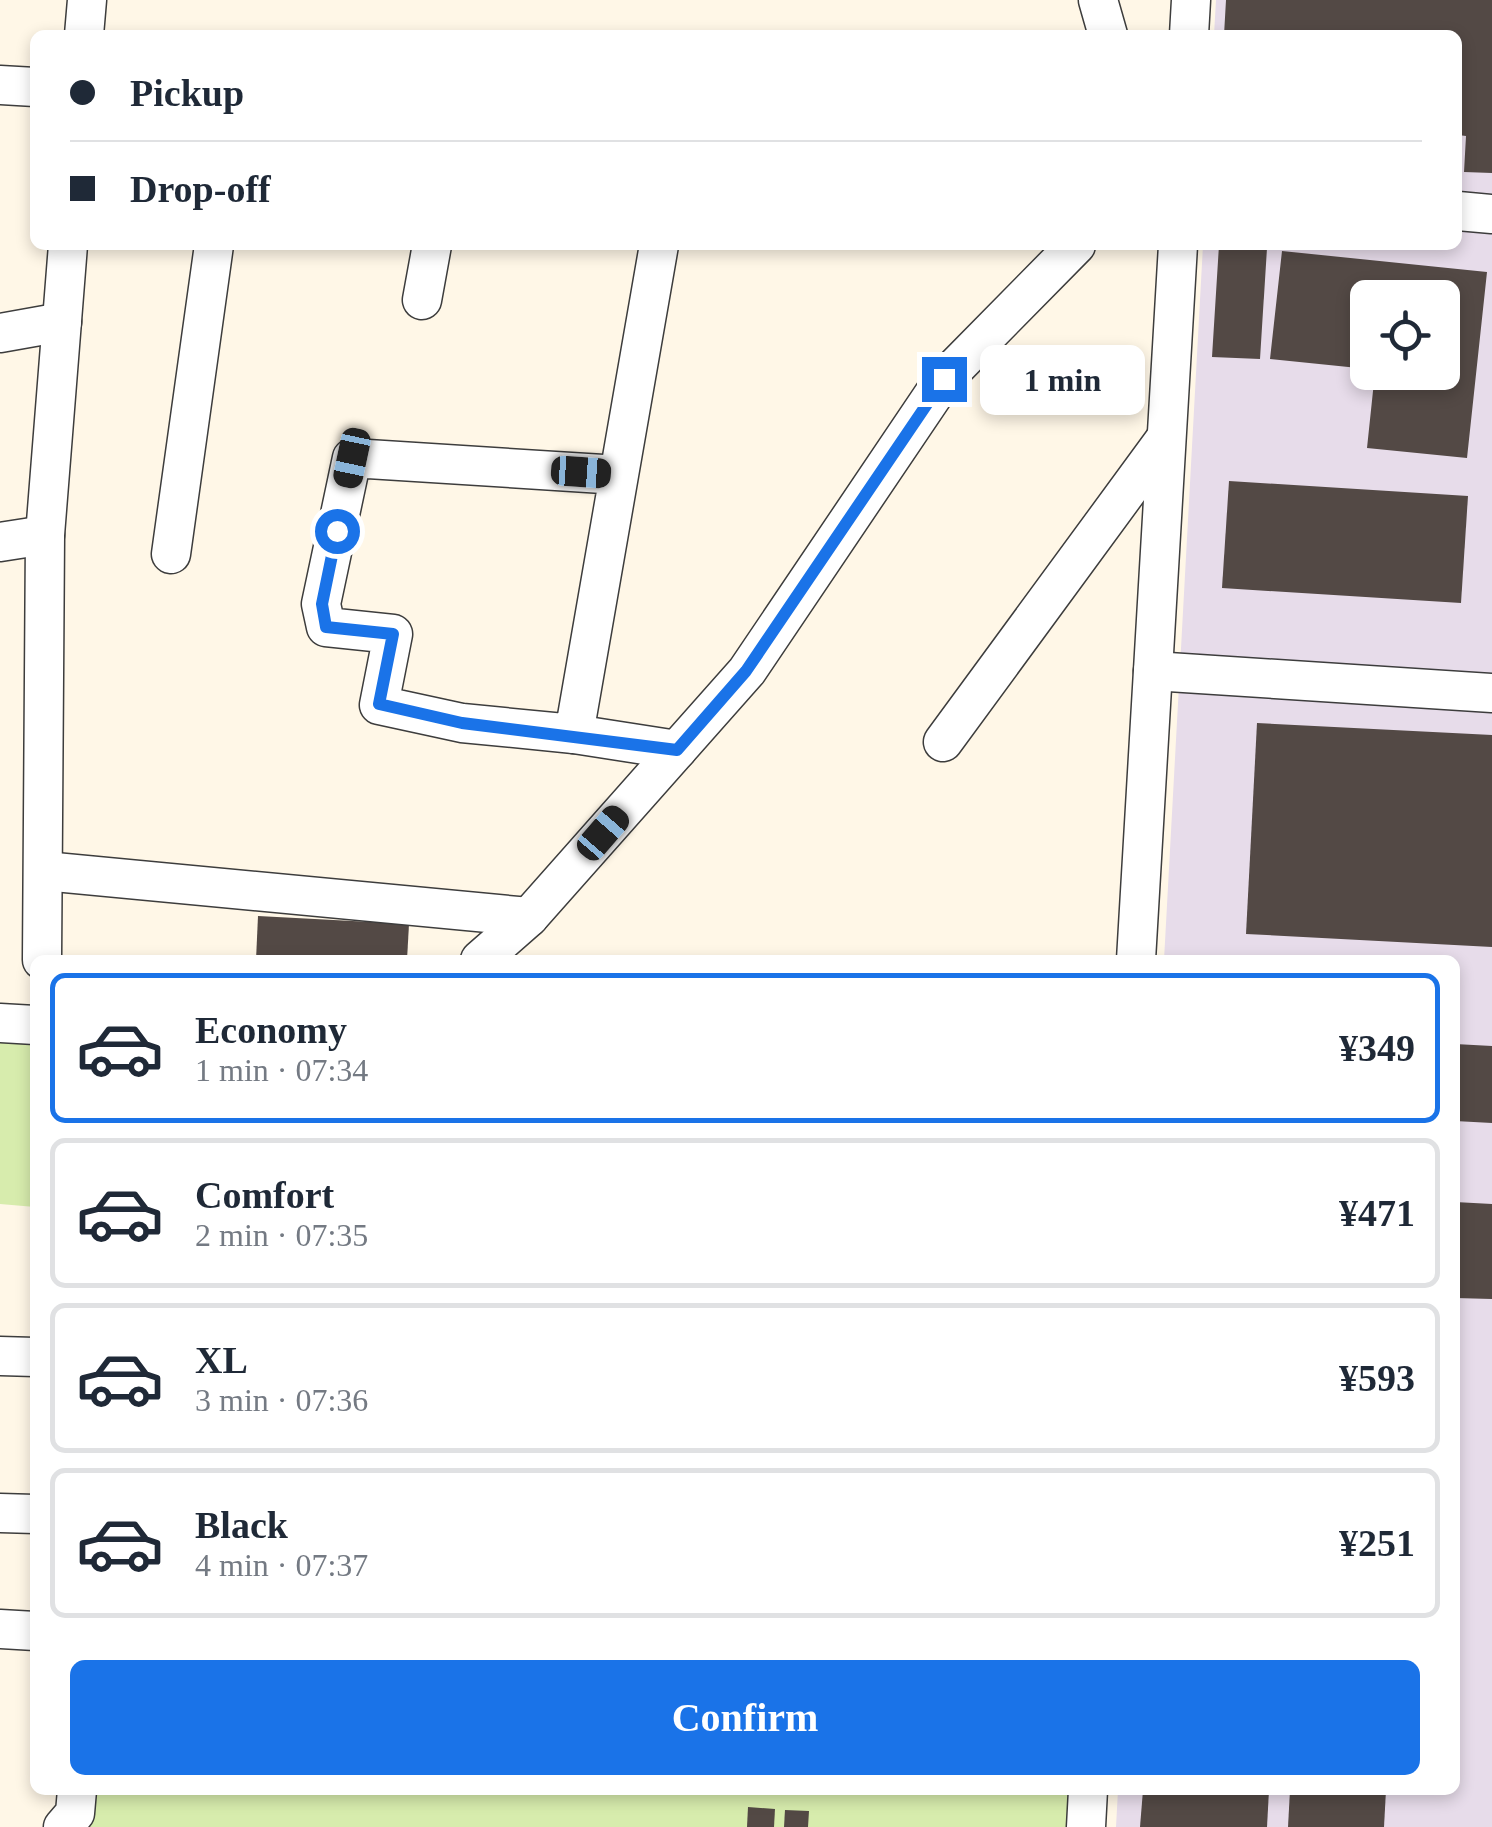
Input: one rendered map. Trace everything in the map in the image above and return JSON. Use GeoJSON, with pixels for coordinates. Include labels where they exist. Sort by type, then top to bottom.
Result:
{"type":"FeatureCollection","features":[{"type":"Feature","properties":{"kind":"street"},"geometry":{"type":"LineString","coordinates":[[84,30],[87,0]]}},
{"type":"Feature","properties":{"kind":"street"},"geometry":{"type":"LineString","coordinates":[[1098,0],[1107,30]]}},
{"type":"Feature","properties":{"kind":"street"},"geometry":{"type":"LineString","coordinates":[[1190,30],[1191,0]]}},
{"type":"Feature","properties":{"kind":"street"},"geometry":{"type":"LineString","coordinates":[[0,86],[30,87]]}},
{"type":"Feature","properties":{"kind":"street"},"geometry":{"type":"LineString","coordinates":[[1462,211],[1492,214]]}},
{"type":"Feature","properties":{"kind":"street"},"geometry":{"type":"LineString","coordinates":[[42,955],[45,534],[68,250]]}},
{"type":"Feature","properties":{"kind":"street"},"geometry":{"type":"LineString","coordinates":[[171,554],[213,250]]}},
{"type":"Feature","properties":{"kind":"street"},"geometry":{"type":"LineString","coordinates":[[422,300],[431,250]]}},
{"type":"Feature","properties":{"kind":"street"},"geometry":{"type":"LineString","coordinates":[[574,734],[658,250]]}},
{"type":"Feature","properties":{"kind":"street"},"geometry":{"type":"LineString","coordinates":[[486,955],[530,917],[746,671],[944,379],[1071,250]]}},
{"type":"Feature","properties":{"kind":"street"},"geometry":{"type":"LineString","coordinates":[[1136,955],[1178,250]]}},
{"type":"Feature","properties":{"kind":"street"},"geometry":{"type":"LineString","coordinates":[[0,333],[62,322]]}},
{"type":"Feature","properties":{"kind":"street"},"geometry":{"type":"LineString","coordinates":[[943,742],[1167,437]]}},
{"type":"Feature","properties":{"kind":"street"},"geometry":{"type":"LineString","coordinates":[[619,475],[352,458],[322,604],[326,627],[393,634],[379,704],[462,723],[574,734],[677,750]]}},
{"type":"Feature","properties":{"kind":"street"},"geometry":{"type":"LineString","coordinates":[[0,542],[45,534]]}},
{"type":"Feature","properties":{"kind":"street"},"geometry":{"type":"LineString","coordinates":[[1153,671],[1492,693]]}},
{"type":"Feature","properties":{"kind":"street"},"geometry":{"type":"LineString","coordinates":[[44,871],[530,917]]}},
{"type":"Feature","properties":{"kind":"street"},"geometry":{"type":"LineString","coordinates":[[0,1022],[30,1025]]}},
{"type":"Feature","properties":{"kind":"street"},"geometry":{"type":"LineString","coordinates":[[0,1356],[30,1356]]}},
{"type":"Feature","properties":{"kind":"street"},"geometry":{"type":"LineString","coordinates":[[0,1512],[30,1514]]}},
{"type":"Feature","properties":{"kind":"street"},"geometry":{"type":"LineString","coordinates":[[0,1629],[30,1631]]}},
{"type":"Feature","properties":{"kind":"street"},"geometry":{"type":"LineString","coordinates":[[63,1827],[75,1813],[77,1795]]}},
{"type":"Feature","properties":{"kind":"street"},"geometry":{"type":"LineString","coordinates":[[1086,1827],[1088,1795]]}},
{"type":"Feature","properties":{"kind":"shaded area"},"geometry":{"type":"Polygon","coordinates":[[[1216,0],[1492,0],[1492,1827],[1116,1827],[1118,1795],[1460,1795],[1460,955],[1164,955],[1203,250],[1462,250],[1462,30],[1214,30],[1216,0]]]}},
{"type":"Feature","properties":{"kind":"green space"},"geometry":{"type":"Polygon","coordinates":[[[0,1038],[30,1040],[30,1207],[0,1204],[0,1038]]]}},
{"type":"Feature","properties":{"kind":"green space"},"geometry":{"type":"Polygon","coordinates":[[[92,1795],[1076,1795],[1074,1827],[90,1827],[92,1795]]]}},
{"type":"Feature","properties":{"kind":"building"},"geometry":{"type":"Polygon","coordinates":[[[1226,0],[1492,0],[1492,173],[1464,172],[1462,30],[1224,30],[1226,0]]]}},
{"type":"Feature","properties":{"kind":"building"},"geometry":{"type":"Polygon","coordinates":[[[1219,250],[1267,250],[1260,359],[1212,357],[1219,250]]]}},
{"type":"Feature","properties":{"kind":"building"},"geometry":{"type":"Polygon","coordinates":[[[1282,251],[1487,272],[1467,458],[1367,448],[1373,390],[1460,390],[1460,280],[1350,280],[1350,367],[1270,359],[1282,251]]]}},
{"type":"Feature","properties":{"kind":"building"},"geometry":{"type":"Polygon","coordinates":[[[1229,481],[1468,496],[1461,603],[1222,588],[1229,481]]]}},
{"type":"Feature","properties":{"kind":"building"},"geometry":{"type":"Polygon","coordinates":[[[1257,723],[1492,735],[1492,947],[1246,934],[1257,723]]]}},
{"type":"Feature","properties":{"kind":"building"},"geometry":{"type":"Polygon","coordinates":[[[258,916],[409,924],[407,955],[256,955],[258,916]]]}},
{"type":"Feature","properties":{"kind":"building"},"geometry":{"type":"Polygon","coordinates":[[[1460,1044],[1492,1046],[1492,1123],[1460,1121],[1460,1044]]]}},
{"type":"Feature","properties":{"kind":"building"},"geometry":{"type":"Polygon","coordinates":[[[1460,1202],[1492,1204],[1492,1299],[1460,1298],[1460,1202]]]}},
{"type":"Feature","properties":{"kind":"building"},"geometry":{"type":"Polygon","coordinates":[[[1143,1795],[1269,1795],[1267,1827],[1140,1827],[1143,1795]]]}},
{"type":"Feature","properties":{"kind":"building"},"geometry":{"type":"Polygon","coordinates":[[[1290,1795],[1386,1795],[1384,1827],[1288,1827],[1290,1795]]]}},
{"type":"Feature","properties":{"kind":"building"},"geometry":{"type":"Polygon","coordinates":[[[748,1807],[775,1809],[774,1827],[747,1827],[748,1807]]]}},
{"type":"Feature","properties":{"kind":"building"},"geometry":{"type":"Polygon","coordinates":[[[785,1810],[809,1811],[808,1827],[784,1827],[785,1810]]]}},
{"type":"Feature","properties":{"kind":"route"},"geometry":{"type":"LineString","coordinates":[[337,531],[322,604],[326,627],[393,634],[379,704],[462,723],[574,734],[677,750],[746,671],[944,379]]}}]}
